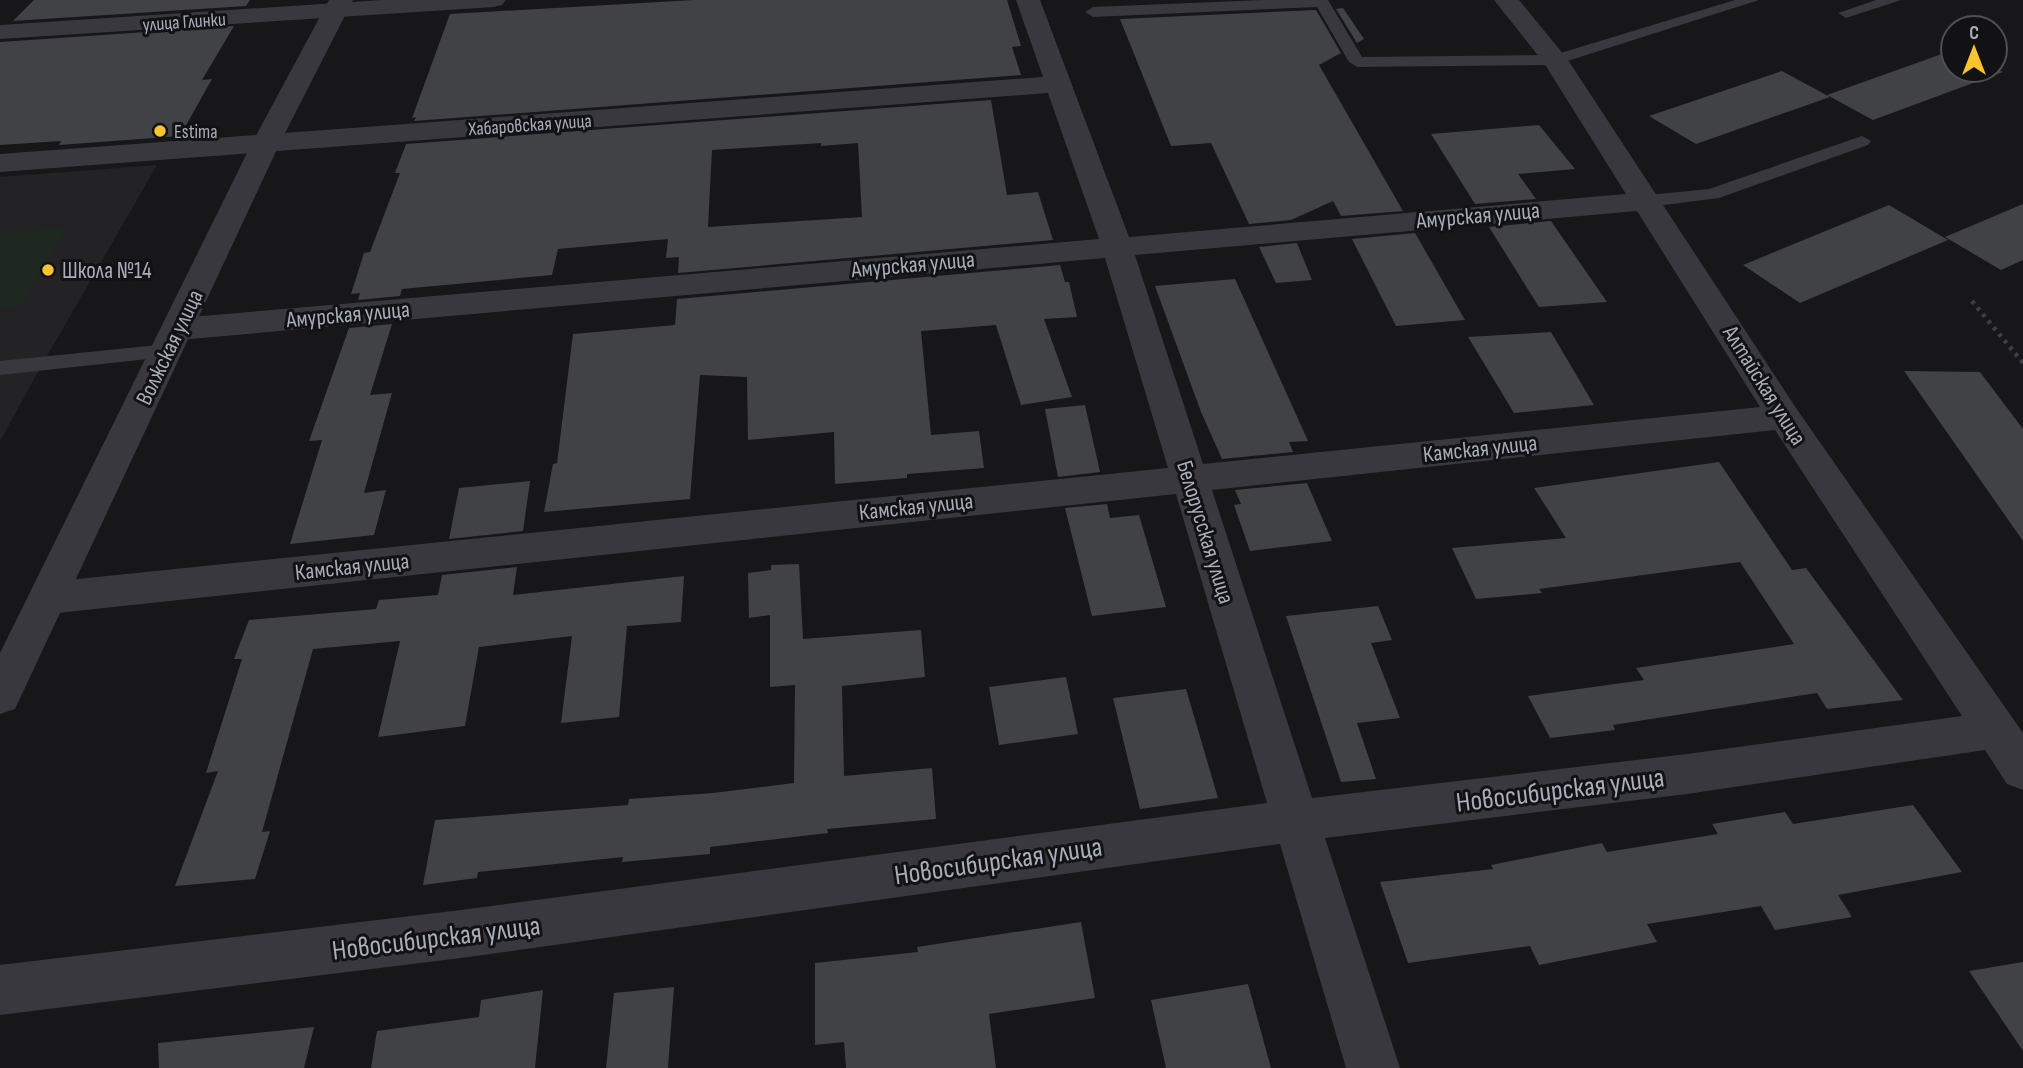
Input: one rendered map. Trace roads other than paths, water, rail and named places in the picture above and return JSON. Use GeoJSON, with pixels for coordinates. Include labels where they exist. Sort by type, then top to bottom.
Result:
{"type":"FeatureCollection","features":[{"type":"Feature","properties":{"kind":"street","name":"улица Глинки"},"geometry":{"type":"LineString","coordinates":[[0,32],[339,6],[494,0]]}},
{"type":"Feature","properties":{"kind":"street","name":"Белорусская улица"},"geometry":{"type":"LineString","coordinates":[[1028,0],[1061,84],[1116,246],[1373,1068]]}},
{"type":"Feature","properties":{"kind":"street","name":"Алтайская улица"},"geometry":{"type":"LineString","coordinates":[[1506,0],[1555,60],[1648,201],[1784,417],[2023,770]]}},
{"type":"Feature","properties":{"kind":"street","name":"Волжская улица"},"geometry":{"type":"LineString","coordinates":[[0,696],[266,144],[339,6]]}},
{"type":"Feature","properties":{"kind":"street","name":"Хабаровская улица"},"geometry":{"type":"LineString","coordinates":[[0,163],[1061,84]]}},
{"type":"Feature","properties":{"kind":"street","name":"Амурская улица"},"geometry":{"type":"LineString","coordinates":[[173,340],[1116,246],[1648,201]]}},
{"type":"Feature","properties":{"kind":"street","name":"Камская улица"},"geometry":{"type":"LineString","coordinates":[[48,598],[1784,417]]}},
{"type":"Feature","properties":{"kind":"street","name":"Новосибирская улица"},"geometry":{"type":"LineString","coordinates":[[0,990],[461,934],[1296,820],[1687,774],[1996,730]]}},
{"type":"Feature","properties":{"kind":"lane"},"geometry":{"type":"LineString","coordinates":[[1093,12],[1187,4],[1322,2],[1357,62],[1555,60],[1751,0]]}},
{"type":"Feature","properties":{"kind":"lane"},"geometry":{"type":"LineString","coordinates":[[1846,13],[1892,0]]}},
{"type":"Feature","properties":{"kind":"lane"},"geometry":{"type":"LineString","coordinates":[[1648,201],[1712,194],[1863,141]]}},
{"type":"Feature","properties":{"kind":"lane"},"geometry":{"type":"LineString","coordinates":[[0,368],[173,340]]}},
{"type":"Feature","properties":{"kind":"place","name":"Estima"},"geometry":{"type":"Point","coordinates":[160,131]}},
{"type":"Feature","properties":{"kind":"place","name":"Школа №14"},"geometry":{"type":"Point","coordinates":[48,270]}}]}
